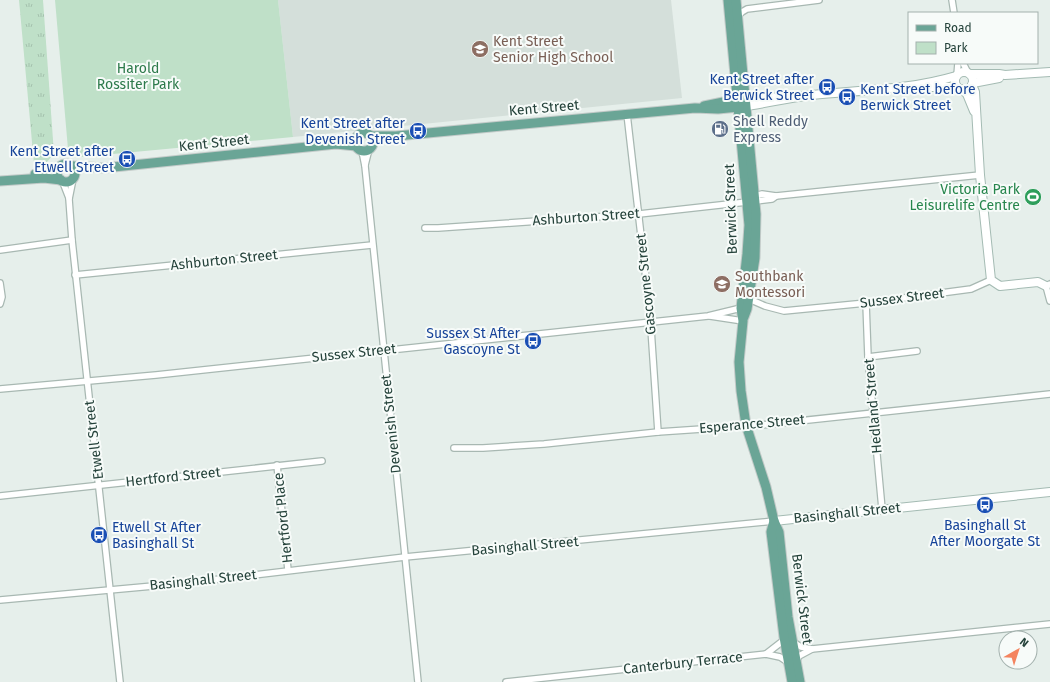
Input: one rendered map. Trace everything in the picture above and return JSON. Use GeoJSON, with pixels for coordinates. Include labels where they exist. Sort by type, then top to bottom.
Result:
{"type":"FeatureCollection","features":[{"type":"Feature","properties":{"kind":"main road","name":"Berwick Street"},"geometry":{"type":"LineString","coordinates":[[728,0],[753,199],[755,258],[749,299],[742,320]]}},
{"type":"Feature","properties":{"kind":"main road","name":"Berwick Street"},"geometry":{"type":"LineString","coordinates":[[736,0],[742,103]]}},
{"type":"Feature","properties":{"kind":"main road","name":"Kent Street"},"geometry":{"type":"LineString","coordinates":[[73,166],[94,168],[336,144],[364,144],[396,136],[696,108],[718,109],[742,103]]}},
{"type":"Feature","properties":{"kind":"main road"},"geometry":{"type":"LineString","coordinates":[[0,177],[34,174],[66,164],[73,166],[75,171],[74,178],[68,182],[44,178],[0,181]]}},
{"type":"Feature","properties":{"kind":"main road"},"geometry":{"type":"LineString","coordinates":[[59,167],[57,173],[61,180]]}},
{"type":"Feature","properties":{"kind":"main road","name":"Kent Street"},"geometry":{"type":"LineString","coordinates":[[74,178],[94,168]]}},
{"type":"Feature","properties":{"kind":"main road","name":"Berwick Street"},"geometry":{"type":"LineString","coordinates":[[753,199],[741,308],[742,320],[739,375],[746,425],[766,487],[774,520],[771,532],[792,662],[792,682]]}},
{"type":"Feature","properties":{"kind":"main road","name":"Berwick Street"},"geometry":{"type":"LineString","coordinates":[[792,662],[800,682]]}},
{"type":"Feature","properties":{"kind":"street"},"geometry":{"type":"LineString","coordinates":[[738,17],[742,12],[754,8],[819,0]]}},
{"type":"Feature","properties":{"kind":"street"},"geometry":{"type":"LineString","coordinates":[[952,0],[954,12]]}},
{"type":"Feature","properties":{"kind":"street"},"geometry":{"type":"LineString","coordinates":[[958,64],[955,83],[967,94],[976,113]]}},
{"type":"Feature","properties":{"kind":"street"},"geometry":{"type":"LineString","coordinates":[[964,64],[969,73],[975,92],[980,175],[992,280],[1000,286],[1038,282],[1048,285],[1050,301]]}},
{"type":"Feature","properties":{"kind":"street"},"geometry":{"type":"LineString","coordinates":[[957,76],[961,72],[1005,75],[1050,72]]}},
{"type":"Feature","properties":{"kind":"street"},"geometry":{"type":"LineString","coordinates":[[959,88],[966,89],[972,84],[1003,78],[1005,75]]}},
{"type":"Feature","properties":{"kind":"street","name":"Kent Street"},"geometry":{"type":"LineString","coordinates":[[917,86],[957,76]]}},
{"type":"Feature","properties":{"kind":"street","name":"Kent Street"},"geometry":{"type":"LineString","coordinates":[[742,103],[768,96],[780,99],[917,86],[959,88]]}},
{"type":"Feature","properties":{"kind":"street","name":"Gascoyne Street"},"geometry":{"type":"LineString","coordinates":[[627,114],[650,322],[658,432]]}},
{"type":"Feature","properties":{"kind":"street","name":"Devenish Street"},"geometry":{"type":"LineString","coordinates":[[364,144],[372,245],[418,682]]}},
{"type":"Feature","properties":{"kind":"street","name":"Ashburton Street"},"geometry":{"type":"LineString","coordinates":[[425,228],[639,214],[753,199],[771,194],[776,196],[980,175]]}},
{"type":"Feature","properties":{"kind":"street","name":"Etwell Street"},"geometry":{"type":"LineString","coordinates":[[74,178],[69,199],[72,240],[120,682]]}},
{"type":"Feature","properties":{"kind":"street","name":"Etwell Street"},"geometry":{"type":"LineString","coordinates":[[61,180],[69,199]]}},
{"type":"Feature","properties":{"kind":"street"},"geometry":{"type":"LineString","coordinates":[[0,250],[72,240]]}},
{"type":"Feature","properties":{"kind":"street","name":"Ashburton Street"},"geometry":{"type":"LineString","coordinates":[[76,275],[372,245]]}},
{"type":"Feature","properties":{"kind":"street","name":"Sussex Street"},"geometry":{"type":"LineString","coordinates":[[749,299],[765,306],[784,311],[866,303],[971,289],[982,286],[992,280]]}},
{"type":"Feature","properties":{"kind":"street"},"geometry":{"type":"LineString","coordinates":[[0,283],[2,297],[0,304]]}},
{"type":"Feature","properties":{"kind":"street","name":"Hedland Street"},"geometry":{"type":"LineString","coordinates":[[866,303],[868,357],[882,509]]}},
{"type":"Feature","properties":{"kind":"street","name":"Sussex Street"},"geometry":{"type":"LineString","coordinates":[[0,389],[156,375],[708,316],[741,308]]}},
{"type":"Feature","properties":{"kind":"street","name":"Sussex Street"},"geometry":{"type":"LineString","coordinates":[[708,316],[742,320]]}},
{"type":"Feature","properties":{"kind":"street"},"geometry":{"type":"LineString","coordinates":[[868,357],[916,351]]}},
{"type":"Feature","properties":{"kind":"street","name":"Esperance Street"},"geometry":{"type":"LineString","coordinates":[[454,448],[483,448],[544,444],[1050,394]]}},
{"type":"Feature","properties":{"kind":"street","name":"Hertford Street"},"geometry":{"type":"LineString","coordinates":[[0,496],[99,484],[322,461]]}},
{"type":"Feature","properties":{"kind":"street","name":"Hertford Place"},"geometry":{"type":"LineString","coordinates":[[277,466],[288,570]]}},
{"type":"Feature","properties":{"kind":"street","name":"Basinghall Street"},"geometry":{"type":"LineString","coordinates":[[0,600],[186,583],[405,557],[1050,492]]}},
{"type":"Feature","properties":{"kind":"street"},"geometry":{"type":"LineString","coordinates":[[766,654],[788,640],[801,647],[812,649],[1050,624]]}},
{"type":"Feature","properties":{"kind":"street"},"geometry":{"type":"LineString","coordinates":[[792,662],[799,656],[812,649]]}},
{"type":"Feature","properties":{"kind":"street","name":"Canterbury Terrace"},"geometry":{"type":"LineString","coordinates":[[506,682],[766,654],[780,657],[792,662]]}},
{"type":"Feature","properties":{"kind":"shaded area","name":"Kent Street Senior High School"},"geometry":{"type":"Polygon","coordinates":[[[278,0],[671,0],[682,98],[293,137],[278,0]]]}},
{"type":"Feature","properties":{"kind":"green space"},"geometry":{"type":"Polygon","coordinates":[[[19,0],[43,0],[54,154],[46,163],[34,164],[19,0]]]}},
{"type":"Feature","properties":{"kind":"green space","name":"Harold Rossiter Park"},"geometry":{"type":"Polygon","coordinates":[[[55,0],[278,0],[293,137],[81,157],[68,149],[55,0]]]}},
{"type":"Feature","properties":{"kind":"place","name":"Kent Street Senior High School"},"geometry":{"type":"Point","coordinates":[480,49]}},
{"type":"Feature","properties":{"kind":"place","name":"Kent Street after Berwick Street"},"geometry":{"type":"Point","coordinates":[827,87]}},
{"type":"Feature","properties":{"kind":"place","name":"Kent Street before Berwick Street"},"geometry":{"type":"Point","coordinates":[847,97]}},
{"type":"Feature","properties":{"kind":"place","name":"Shell Reddy Express"},"geometry":{"type":"Point","coordinates":[720,129]}},
{"type":"Feature","properties":{"kind":"place","name":"Kent Street after Devenish Street"},"geometry":{"type":"Point","coordinates":[418,131]}},
{"type":"Feature","properties":{"kind":"place","name":"Kent Street after Etwell Street"},"geometry":{"type":"Point","coordinates":[127,159]}},
{"type":"Feature","properties":{"kind":"place","name":"Victoria Park Leisurelife Centre"},"geometry":{"type":"Point","coordinates":[1033,197]}},
{"type":"Feature","properties":{"kind":"place","name":"Southbank Montessori"},"geometry":{"type":"Point","coordinates":[722,284]}},
{"type":"Feature","properties":{"kind":"place","name":"Sussex St After Gascoyne St"},"geometry":{"type":"Point","coordinates":[533,341]}},
{"type":"Feature","properties":{"kind":"place","name":"Basinghall St After Moorgate St"},"geometry":{"type":"Point","coordinates":[985,505]}},
{"type":"Feature","properties":{"kind":"place","name":"Etwell St After Basinghall St"},"geometry":{"type":"Point","coordinates":[99,535]}}]}
